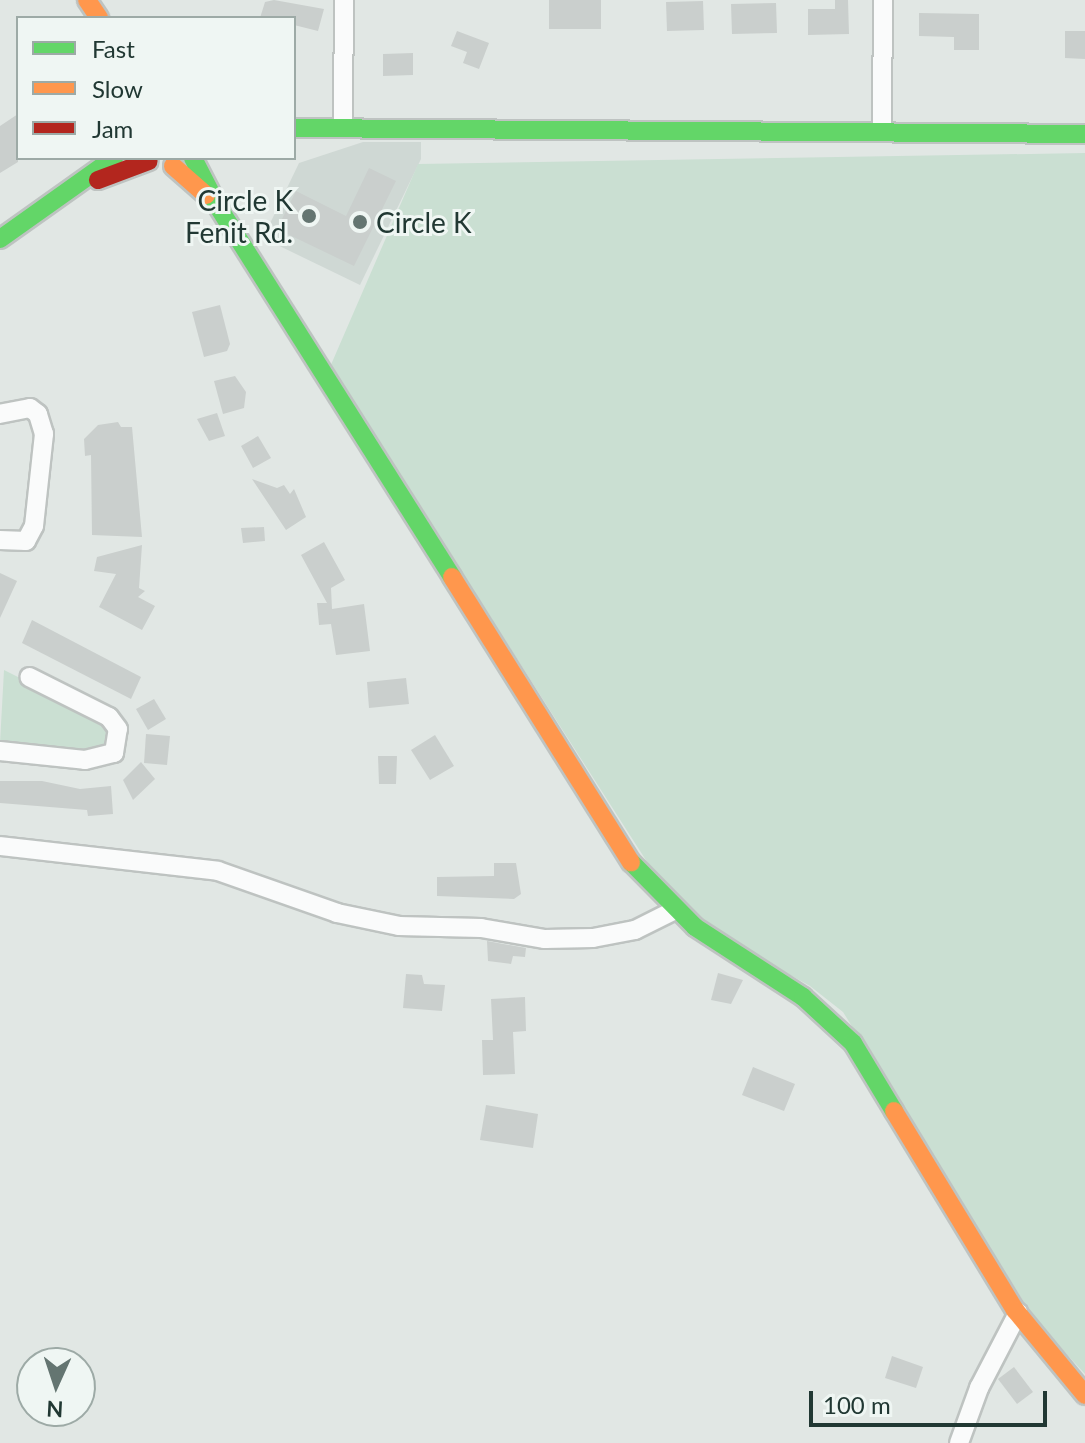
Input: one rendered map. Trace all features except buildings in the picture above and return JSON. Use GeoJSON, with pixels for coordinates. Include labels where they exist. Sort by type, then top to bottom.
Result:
{"type":"FeatureCollection","features":[{"type":"Feature","properties":{"kind":"main road"},"geometry":{"type":"LineString","coordinates":[[296,128],[1085,134]]}},
{"type":"Feature","properties":{"kind":"main road"},"geometry":{"type":"LineString","coordinates":[[0,239],[111,160]]}},
{"type":"Feature","properties":{"kind":"main road"},"geometry":{"type":"LineString","coordinates":[[76,188],[146,160]]}},
{"type":"Feature","properties":{"kind":"main road"},"geometry":{"type":"LineString","coordinates":[[185,161],[217,205],[610,832],[675,910],[803,997],[853,1043],[1018,1313],[1085,1395]]}},
{"type":"Feature","properties":{"kind":"street"},"geometry":{"type":"LineString","coordinates":[[343,128],[344,0]]}},
{"type":"Feature","properties":{"kind":"street"},"geometry":{"type":"LineString","coordinates":[[882,132],[883,0]]}},
{"type":"Feature","properties":{"kind":"street"},"geometry":{"type":"LineString","coordinates":[[0,415],[30,408],[38,414],[44,434],[34,526],[26,541],[0,540]]}},
{"type":"Feature","properties":{"kind":"street"},"geometry":{"type":"LineString","coordinates":[[0,751],[85,760],[114,753],[118,729],[109,717],[29,677]]}},
{"type":"Feature","properties":{"kind":"street"},"geometry":{"type":"LineString","coordinates":[[0,846],[218,871],[337,913],[399,926],[481,928],[545,939],[593,938],[635,930],[675,910]]}},
{"type":"Feature","properties":{"kind":"street"},"geometry":{"type":"LineString","coordinates":[[959,1443],[979,1388],[1018,1313]]}},
{"type":"Feature","properties":{"kind":"shaded area"},"geometry":{"type":"Polygon","coordinates":[[[363,142],[421,142],[421,159],[360,285],[263,238],[299,163],[363,142]]]}},
{"type":"Feature","properties":{"kind":"green space"},"geometry":{"type":"Polygon","coordinates":[[[1085,153],[1085,1374],[1035,1320],[843,1012],[810,986],[704,927],[658,879],[330,367],[418,164],[1085,153]]]}},
{"type":"Feature","properties":{"kind":"green space"},"geometry":{"type":"Polygon","coordinates":[[[4,670],[100,718],[108,726],[109,745],[85,754],[23,742],[0,743],[4,670]]]}},
{"type":"Feature","properties":{"kind":"traffic: fast"},"geometry":{"type":"LineString","coordinates":[[296,128],[1085,134]]}},
{"type":"Feature","properties":{"kind":"traffic: fast"},"geometry":{"type":"LineString","coordinates":[[0,239],[111,160]]}},
{"type":"Feature","properties":{"kind":"traffic: fast"},"geometry":{"type":"LineString","coordinates":[[194,160],[217,205],[452,577]]}},
{"type":"Feature","properties":{"kind":"traffic: fast"},"geometry":{"type":"LineString","coordinates":[[631,862],[695,927],[803,997],[853,1043],[894,1111]]}},
{"type":"Feature","properties":{"kind":"traffic: slow"},"geometry":{"type":"LineString","coordinates":[[87,0],[98,16]]}},
{"type":"Feature","properties":{"kind":"traffic: slow"},"geometry":{"type":"LineString","coordinates":[[173,166],[206,195]]}},
{"type":"Feature","properties":{"kind":"traffic: slow"},"geometry":{"type":"LineString","coordinates":[[452,577],[631,862]]}},
{"type":"Feature","properties":{"kind":"traffic: slow"},"geometry":{"type":"LineString","coordinates":[[894,1111],[1015,1310],[1085,1395]]}},
{"type":"Feature","properties":{"kind":"traffic: jam"},"geometry":{"type":"LineString","coordinates":[[98,180],[149,161]]}},
{"type":"Feature","properties":{"kind":"place","name":"Circle K Fenit Rd."},"geometry":{"type":"Point","coordinates":[309,216]}},
{"type":"Feature","properties":{"kind":"place","name":"Circle K"},"geometry":{"type":"Point","coordinates":[360,222]}}]}
